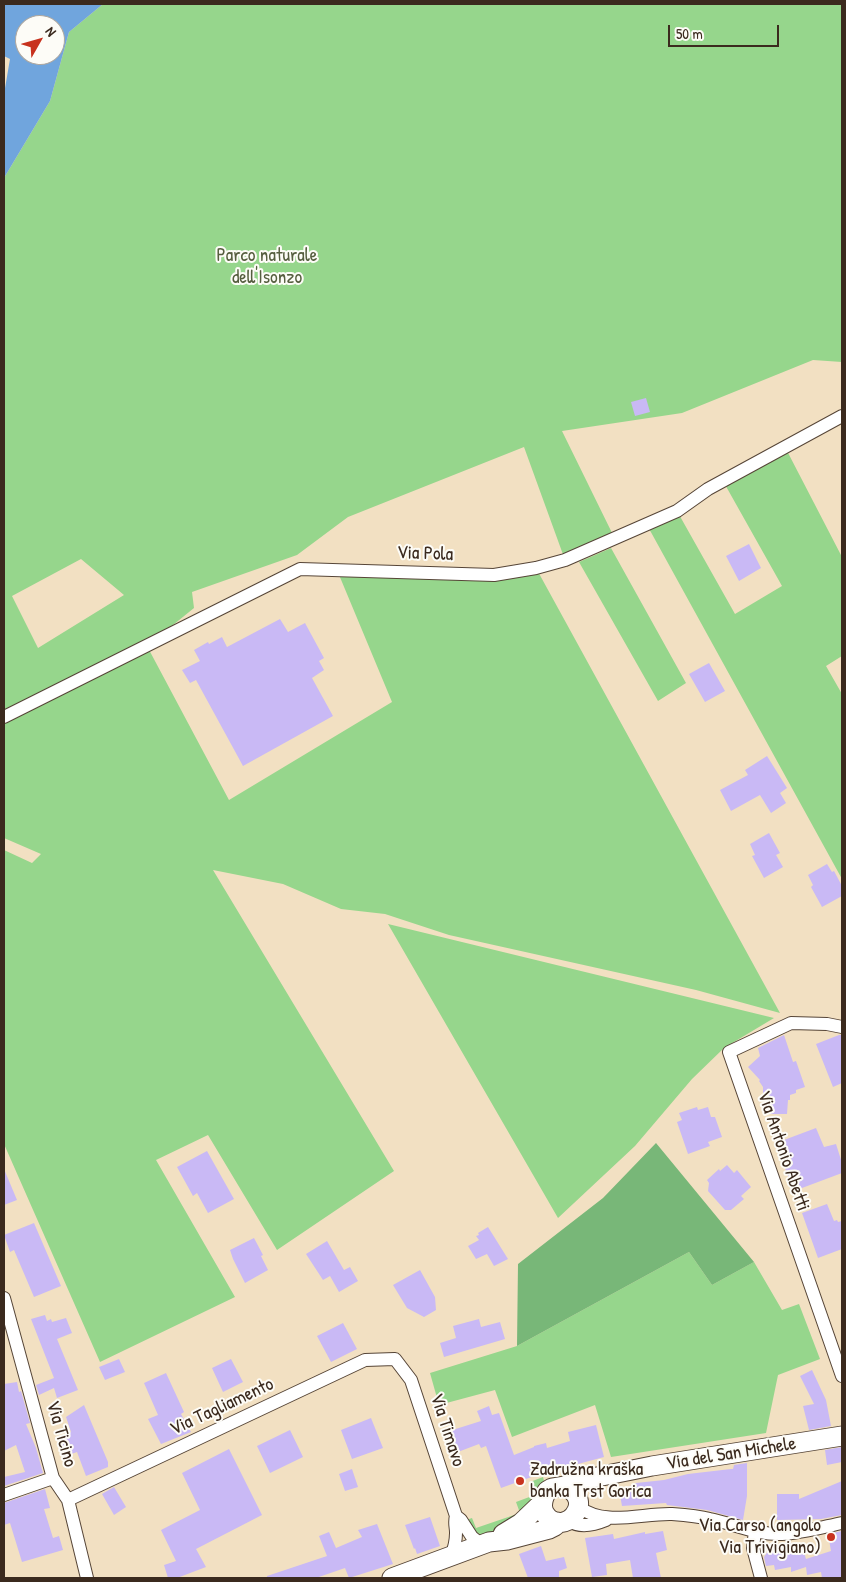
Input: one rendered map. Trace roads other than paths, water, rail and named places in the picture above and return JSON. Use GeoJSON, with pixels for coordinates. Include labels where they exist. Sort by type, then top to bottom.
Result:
{"type":"FeatureCollection","features":[{"type":"Feature","properties":{"kind":"main road","name":"Via del San Michele"},"geometry":{"type":"LineString","coordinates":[[392,1578],[486,1544],[521,1524],[542,1503],[544,1497],[552,1488],[652,1466],[842,1436]]}},
{"type":"Feature","properties":{"kind":"main road","name":"Via del San Michele"},"geometry":{"type":"LineString","coordinates":[[486,1544],[555,1526],[620,1473]]}},
{"type":"Feature","properties":{"kind":"main road"},"geometry":{"type":"LineString","coordinates":[[542,1503],[546,1515],[551,1520],[571,1513],[576,1494],[564,1486]]}},
{"type":"Feature","properties":{"kind":"street","name":"Via Pola"},"geometry":{"type":"LineString","coordinates":[[4,717],[300,569],[494,575],[536,568],[565,560],[677,511],[708,490],[842,416]]}},
{"type":"Feature","properties":{"kind":"street","name":"Via Antonio Abetti"},"geometry":{"type":"LineString","coordinates":[[842,1027],[827,1024],[791,1023],[728,1052],[842,1376]]}},
{"type":"Feature","properties":{"kind":"street","name":"Via Ticino"},"geometry":{"type":"LineString","coordinates":[[4,1298],[53,1478],[68,1500],[87,1578]]}},
{"type":"Feature","properties":{"kind":"street","name":"Via Tagliamento"},"geometry":{"type":"LineString","coordinates":[[68,1500],[365,1360],[395,1359]]}},
{"type":"Feature","properties":{"kind":"street","name":"Via Timavo"},"geometry":{"type":"LineString","coordinates":[[395,1359],[411,1380],[456,1516],[461,1520],[472,1537],[486,1544]]}},
{"type":"Feature","properties":{"kind":"street"},"geometry":{"type":"LineString","coordinates":[[4,1495],[53,1478]]}},
{"type":"Feature","properties":{"kind":"street"},"geometry":{"type":"LineString","coordinates":[[571,1513],[576,1525],[598,1523],[613,1518],[670,1514],[694,1516],[755,1531],[783,1534],[842,1523]]}},
{"type":"Feature","properties":{"kind":"street","name":"Via Timavo"},"geometry":{"type":"LineString","coordinates":[[451,1557],[455,1546],[456,1531],[454,1522],[456,1516]]}},
{"type":"Feature","properties":{"kind":"street"},"geometry":{"type":"LineString","coordinates":[[755,1531],[753,1548],[761,1578]]}},
{"type":"Feature","properties":{"kind":"water"},"geometry":{"type":"Polygon","coordinates":[[[4,4],[103,4],[69,32],[65,47],[65,15],[15,15],[15,65],[60,65],[50,101],[4,178],[4,94],[10,59],[4,56],[4,4]]]}},
{"type":"Feature","properties":{"kind":"place","name":"Zadružna kraška banka Trst Gorica"},"geometry":{"type":"Point","coordinates":[520,1481]}},
{"type":"Feature","properties":{"kind":"place","name":"Via Carso (angolo Via Trivigiano)"},"geometry":{"type":"Point","coordinates":[831,1537]}},
{"type":"Feature","properties":{"kind":"park label","name":"Parco naturale dell'Isonzo"},"geometry":{"type":"Point","coordinates":[267,267]}}]}
